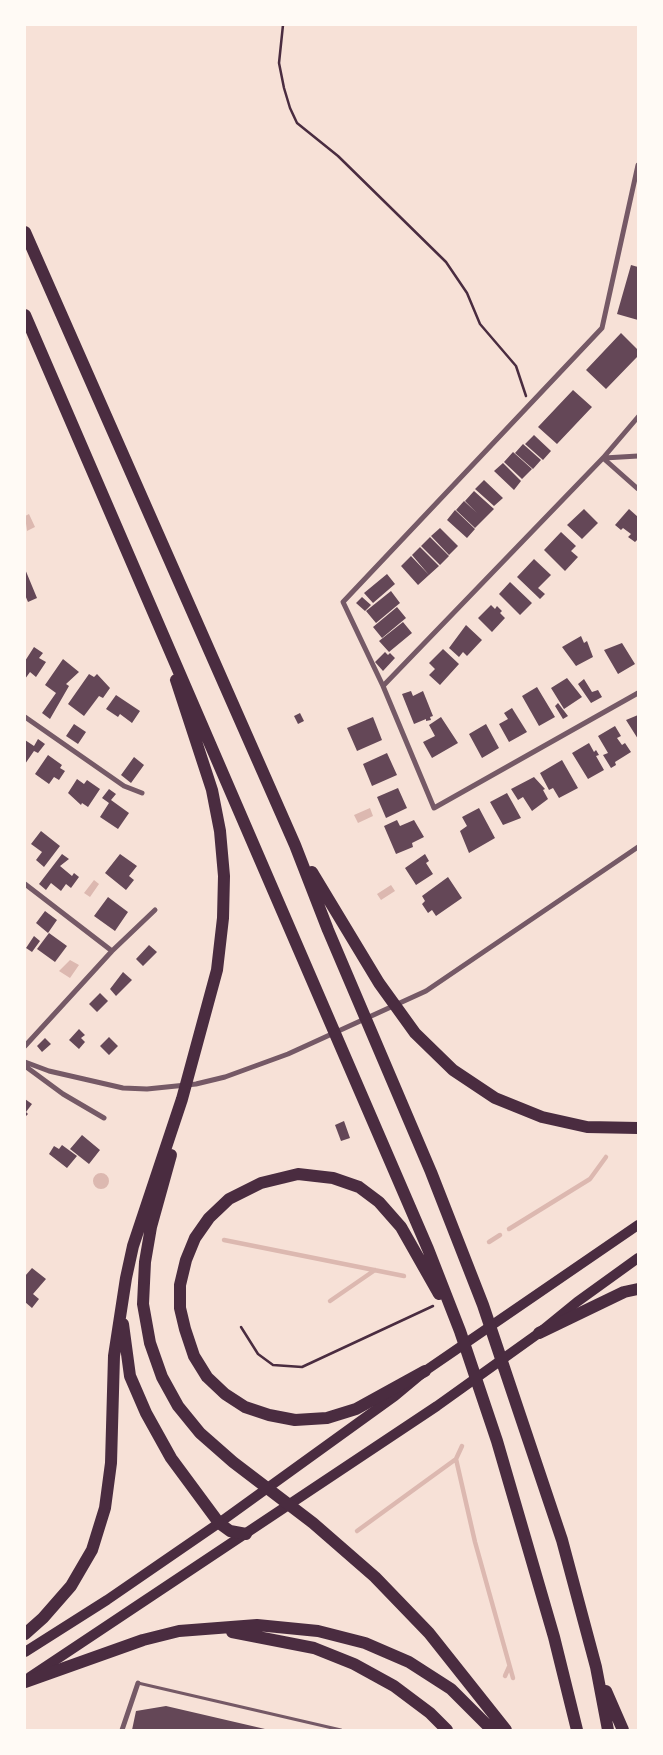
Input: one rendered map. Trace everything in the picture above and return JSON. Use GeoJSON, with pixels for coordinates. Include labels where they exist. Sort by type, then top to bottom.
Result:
{"type":"FeatureCollection","features":[{"type":"Feature","properties":{"kind":"highway"},"geometry":{"type":"LineString","coordinates":[[25,232],[295,845],[328,930],[431,1172],[483,1304],[562,1540],[596,1667],[608,1730]]}},
{"type":"Feature","properties":{"kind":"highway"},"geometry":{"type":"LineString","coordinates":[[25,315],[392,1161],[460,1331],[527,1544],[554,1637],[577,1730]]}},
{"type":"Feature","properties":{"kind":"highway"},"geometry":{"type":"LineString","coordinates":[[152,606],[212,790],[220,830],[224,876],[223,918],[217,970],[182,1099],[145,1262],[143,1304],[150,1343],[162,1377],[178,1406],[200,1433],[233,1462],[313,1523],[375,1577],[429,1633],[506,1730]]}},
{"type":"Feature","properties":{"kind":"highway"},"geometry":{"type":"LineString","coordinates":[[295,845],[379,983],[415,1033],[453,1070],[494,1098],[542,1117],[587,1127],[638,1128]]}},
{"type":"Feature","properties":{"kind":"highway"},"geometry":{"type":"LineString","coordinates":[[25,1634],[43,1618],[71,1586],[92,1550],[106,1508],[111,1463],[114,1356],[121,1304],[133,1246],[182,1099]]}},
{"type":"Feature","properties":{"kind":"highway"},"geometry":{"type":"LineString","coordinates":[[425,1371],[356,1409],[327,1418],[295,1420],[269,1415],[245,1407],[225,1394],[207,1377],[194,1356],[180,1308],[180,1285],[186,1260],[195,1238],[209,1218],[229,1200],[261,1183],[279,1177],[298,1174],[333,1178],[359,1187],[379,1202],[401,1227],[460,1331]]}},
{"type":"Feature","properties":{"kind":"highway"},"geometry":{"type":"LineString","coordinates":[[539,1333],[624,1292],[638,1289]]}},
{"type":"Feature","properties":{"kind":"highway"},"geometry":{"type":"LineString","coordinates":[[121,1304],[130,1376],[146,1414],[171,1458],[219,1523],[230,1531],[246,1534]]}},
{"type":"Feature","properties":{"kind":"highway"},"geometry":{"type":"LineString","coordinates":[[25,1681],[142,1640],[202,1629],[257,1625],[318,1631],[365,1644],[409,1662],[451,1689],[492,1730]]}},
{"type":"Feature","properties":{"kind":"highway"},"geometry":{"type":"LineString","coordinates":[[202,1629],[256,1635],[314,1648],[354,1664],[394,1686],[430,1713],[447,1730]]}},
{"type":"Feature","properties":{"kind":"highway"},"geometry":{"type":"LineString","coordinates":[[596,1667],[623,1730]]}},
{"type":"Feature","properties":{"kind":"main road"},"geometry":{"type":"LineString","coordinates":[[25,1652],[107,1600],[280,1481],[396,1396],[425,1371],[638,1226]]}},
{"type":"Feature","properties":{"kind":"main road"},"geometry":{"type":"LineString","coordinates":[[25,1681],[437,1406],[539,1333],[577,1302],[638,1258]]}},
{"type":"Feature","properties":{"kind":"street"},"geometry":{"type":"LineString","coordinates":[[638,166],[602,328],[343,602],[383,686],[434,808],[638,692]]}},
{"type":"Feature","properties":{"kind":"street"},"geometry":{"type":"LineString","coordinates":[[383,686],[603,458],[638,418]]}},
{"type":"Feature","properties":{"kind":"street"},"geometry":{"type":"LineString","coordinates":[[603,458],[638,456]]}},
{"type":"Feature","properties":{"kind":"street"},"geometry":{"type":"LineString","coordinates":[[603,458],[638,489]]}},
{"type":"Feature","properties":{"kind":"street"},"geometry":{"type":"LineString","coordinates":[[25,717],[124,786],[142,793]]}},
{"type":"Feature","properties":{"kind":"street"},"geometry":{"type":"LineString","coordinates":[[25,1062],[50,1071],[122,1088],[147,1089],[196,1084],[225,1077],[288,1054],[426,991],[638,847]]}},
{"type":"Feature","properties":{"kind":"street"},"geometry":{"type":"LineString","coordinates":[[25,884],[112,951]]}},
{"type":"Feature","properties":{"kind":"street"},"geometry":{"type":"LineString","coordinates":[[25,1046],[112,951],[155,910]]}},
{"type":"Feature","properties":{"kind":"street"},"geometry":{"type":"LineString","coordinates":[[25,1066],[63,1094],[104,1118]]}},
{"type":"Feature","properties":{"kind":"street"},"geometry":{"type":"LineString","coordinates":[[122,1730],[138,1683]]}},
{"type":"Feature","properties":{"kind":"lane"},"geometry":{"type":"LineString","coordinates":[[138,1683],[341,1730]]}},
{"type":"Feature","properties":{"kind":"path"},"geometry":{"type":"LineString","coordinates":[[283,25],[280,63],[284,88],[297,123],[338,156],[446,262],[467,293],[480,324],[516,366],[526,398],[531,403]]}},
{"type":"Feature","properties":{"kind":"path"},"geometry":{"type":"LineString","coordinates":[[241,1328],[258,1354],[273,1365],[302,1367],[443,1302]]}},
{"type":"Feature","properties":{"kind":"shaded area"},"geometry":{"type":"Polygon","coordinates":[[[29,514],[35,527],[27,531],[25,516],[29,514]]]}},
{"type":"Feature","properties":{"kind":"shaded area"},"geometry":{"type":"Polygon","coordinates":[[[370,808],[373,816],[358,823],[354,815],[370,808]]]}},
{"type":"Feature","properties":{"kind":"shaded area"},"geometry":{"type":"Polygon","coordinates":[[[94,880],[99,884],[90,897],[84,893],[94,880]]]}},
{"type":"Feature","properties":{"kind":"shaded area"},"geometry":{"type":"Polygon","coordinates":[[[391,885],[395,891],[381,900],[377,894],[391,885]]]}},
{"type":"Feature","properties":{"kind":"shaded area"},"geometry":{"type":"Polygon","coordinates":[[[70,960],[79,965],[70,978],[59,971],[70,960]]]}},
{"type":"Feature","properties":{"kind":"shaded area"},"geometry":{"type":"Polygon","coordinates":[[[101,1173],[107,1175],[109,1181],[107,1187],[101,1189],[95,1187],[93,1181],[95,1175],[101,1173]]]}},
{"type":"Feature","properties":{"kind":"building"},"geometry":{"type":"Polygon","coordinates":[[[631,265],[638,267],[638,320],[617,314],[631,265]]]}},
{"type":"Feature","properties":{"kind":"building"},"geometry":{"type":"Polygon","coordinates":[[[621,333],[638,350],[638,356],[606,389],[586,370],[621,333]]]}},
{"type":"Feature","properties":{"kind":"building"},"geometry":{"type":"Polygon","coordinates":[[[573,390],[592,407],[557,444],[538,427],[573,390]]]}},
{"type":"Feature","properties":{"kind":"building"},"geometry":{"type":"Polygon","coordinates":[[[534,435],[551,451],[543,460],[525,444],[534,435]]]}},
{"type":"Feature","properties":{"kind":"building"},"geometry":{"type":"Polygon","coordinates":[[[523,444],[541,460],[533,469],[515,453],[523,444]]]}},
{"type":"Feature","properties":{"kind":"building"},"geometry":{"type":"Polygon","coordinates":[[[513,452],[532,469],[522,479],[504,462],[513,452]]]}},
{"type":"Feature","properties":{"kind":"building"},"geometry":{"type":"Polygon","coordinates":[[[503,463],[521,481],[514,490],[494,471],[503,463]]]}},
{"type":"Feature","properties":{"kind":"building"},"geometry":{"type":"Polygon","coordinates":[[[484,480],[503,498],[494,506],[475,489],[484,480]]]}},
{"type":"Feature","properties":{"kind":"building"},"geometry":{"type":"Polygon","coordinates":[[[474,491],[494,509],[475,528],[456,510],[464,501],[477,513],[465,501],[474,491]]]}},
{"type":"Feature","properties":{"kind":"building"},"geometry":{"type":"Polygon","coordinates":[[[584,509],[598,523],[582,539],[567,525],[584,509]]]}},
{"type":"Feature","properties":{"kind":"building"},"geometry":{"type":"Polygon","coordinates":[[[629,509],[638,517],[638,539],[635,542],[628,537],[631,534],[615,525],[629,509]]]}},
{"type":"Feature","properties":{"kind":"building"},"geometry":{"type":"Polygon","coordinates":[[[455,510],[475,529],[467,538],[447,520],[455,510]]]}},
{"type":"Feature","properties":{"kind":"building"},"geometry":{"type":"Polygon","coordinates":[[[440,528],[458,546],[449,555],[431,536],[440,528]]]}},
{"type":"Feature","properties":{"kind":"building"},"geometry":{"type":"Polygon","coordinates":[[[561,532],[576,546],[571,551],[578,557],[565,571],[544,550],[561,532]]]}},
{"type":"Feature","properties":{"kind":"building"},"geometry":{"type":"Polygon","coordinates":[[[430,537],[449,556],[440,565],[421,546],[430,537]]]}},
{"type":"Feature","properties":{"kind":"building"},"geometry":{"type":"Polygon","coordinates":[[[420,547],[439,566],[429,575],[412,555],[420,547]]]}},
{"type":"Feature","properties":{"kind":"building"},"geometry":{"type":"Polygon","coordinates":[[[411,556],[429,575],[418,585],[401,566],[411,556]]]}},
{"type":"Feature","properties":{"kind":"building"},"geometry":{"type":"Polygon","coordinates":[[[534,559],[551,575],[538,588],[545,594],[540,599],[517,577],[534,559]]]}},
{"type":"Feature","properties":{"kind":"building"},"geometry":{"type":"Polygon","coordinates":[[[25,569],[37,598],[28,602],[25,595],[25,569]]]}},
{"type":"Feature","properties":{"kind":"building"},"geometry":{"type":"Polygon","coordinates":[[[387,574],[395,584],[373,603],[364,593],[387,574]]]}},
{"type":"Feature","properties":{"kind":"building"},"geometry":{"type":"Polygon","coordinates":[[[510,582],[532,603],[520,615],[499,594],[510,582]]]}},
{"type":"Feature","properties":{"kind":"building"},"geometry":{"type":"Polygon","coordinates":[[[391,591],[400,603],[376,623],[366,611],[391,591]]]}},
{"type":"Feature","properties":{"kind":"building"},"geometry":{"type":"Polygon","coordinates":[[[362,597],[371,605],[365,611],[356,603],[362,597]]]}},
{"type":"Feature","properties":{"kind":"building"},"geometry":{"type":"Polygon","coordinates":[[[491,605],[495,609],[497,606],[505,618],[492,632],[478,618],[491,605]]]}},
{"type":"Feature","properties":{"kind":"building"},"geometry":{"type":"Polygon","coordinates":[[[397,607],[406,618],[382,638],[373,627],[397,607]]]}},
{"type":"Feature","properties":{"kind":"building"},"geometry":{"type":"Polygon","coordinates":[[[403,622],[412,633],[389,652],[379,641],[403,622]]]}},
{"type":"Feature","properties":{"kind":"building"},"geometry":{"type":"Polygon","coordinates":[[[466,625],[482,640],[467,656],[463,652],[459,657],[449,648],[466,625]]]}},
{"type":"Feature","properties":{"kind":"building"},"geometry":{"type":"Polygon","coordinates":[[[581,636],[584,643],[587,641],[593,657],[576,666],[562,647],[581,636]]]}},
{"type":"Feature","properties":{"kind":"building"},"geometry":{"type":"Polygon","coordinates":[[[622,643],[635,664],[618,674],[604,650],[622,643]]]}},
{"type":"Feature","properties":{"kind":"building"},"geometry":{"type":"Polygon","coordinates":[[[34,647],[43,653],[39,658],[46,662],[36,677],[30,672],[25,679],[25,661],[34,647]]]}},
{"type":"Feature","properties":{"kind":"building"},"geometry":{"type":"Polygon","coordinates":[[[443,649],[459,664],[440,685],[429,675],[435,669],[429,663],[443,649]]]}},
{"type":"Feature","properties":{"kind":"building"},"geometry":{"type":"Polygon","coordinates":[[[385,652],[388,655],[390,653],[395,658],[383,671],[375,662],[385,652]]]}},
{"type":"Feature","properties":{"kind":"building"},"geometry":{"type":"Polygon","coordinates":[[[63,659],[79,672],[66,684],[69,686],[50,719],[42,713],[56,693],[45,685],[63,659]]]}},
{"type":"Feature","properties":{"kind":"building"},"geometry":{"type":"Polygon","coordinates":[[[89,674],[94,677],[97,674],[110,688],[103,698],[99,696],[84,716],[68,704],[89,674]]]}},
{"type":"Feature","properties":{"kind":"building"},"geometry":{"type":"Polygon","coordinates":[[[567,678],[582,697],[564,709],[551,688],[567,678]]]}},
{"type":"Feature","properties":{"kind":"building"},"geometry":{"type":"Polygon","coordinates":[[[584,679],[592,692],[598,690],[602,697],[591,703],[578,684],[584,679]]]}},
{"type":"Feature","properties":{"kind":"building"},"geometry":{"type":"Polygon","coordinates":[[[537,687],[555,717],[539,726],[522,696],[537,687]]]}},
{"type":"Feature","properties":{"kind":"building"},"geometry":{"type":"Polygon","coordinates":[[[411,691],[413,696],[423,691],[433,716],[430,717],[431,720],[426,721],[426,719],[414,724],[402,694],[411,691]]]}},
{"type":"Feature","properties":{"kind":"building"},"geometry":{"type":"Polygon","coordinates":[[[116,695],[140,711],[132,723],[120,714],[118,717],[106,709],[116,695]]]}},
{"type":"Feature","properties":{"kind":"building"},"geometry":{"type":"Polygon","coordinates":[[[558,703],[568,716],[563,719],[555,706],[558,703]]]}},
{"type":"Feature","properties":{"kind":"building"},"geometry":{"type":"Polygon","coordinates":[[[512,708],[527,732],[509,742],[499,724],[508,719],[504,713],[512,708]]]}},
{"type":"Feature","properties":{"kind":"building"},"geometry":{"type":"Polygon","coordinates":[[[300,713],[304,721],[298,724],[294,716],[300,713]]]}},
{"type":"Feature","properties":{"kind":"building"},"geometry":{"type":"Polygon","coordinates":[[[638,715],[638,739],[626,720],[638,715]]]}},
{"type":"Feature","properties":{"kind":"building"},"geometry":{"type":"Polygon","coordinates":[[[373,717],[382,740],[357,751],[347,728],[373,717]]]}},
{"type":"Feature","properties":{"kind":"building"},"geometry":{"type":"Polygon","coordinates":[[[441,717],[458,743],[432,758],[423,742],[435,736],[429,725],[441,717]]]}},
{"type":"Feature","properties":{"kind":"building"},"geometry":{"type":"Polygon","coordinates":[[[74,724],[86,732],[78,744],[66,736],[74,724]]]}},
{"type":"Feature","properties":{"kind":"building"},"geometry":{"type":"Polygon","coordinates":[[[486,724],[499,748],[482,758],[469,734],[486,724]]]}},
{"type":"Feature","properties":{"kind":"building"},"geometry":{"type":"Polygon","coordinates":[[[615,726],[621,736],[617,738],[622,745],[625,743],[631,752],[615,762],[616,765],[611,768],[603,755],[608,753],[598,736],[615,726]]]}},
{"type":"Feature","properties":{"kind":"building"},"geometry":{"type":"Polygon","coordinates":[[[38,739],[45,744],[38,753],[34,751],[25,764],[25,740],[34,746],[38,739]]]}},
{"type":"Feature","properties":{"kind":"building"},"geometry":{"type":"Polygon","coordinates":[[[589,743],[594,752],[596,750],[599,755],[596,756],[604,770],[588,779],[572,753],[589,743]]]}},
{"type":"Feature","properties":{"kind":"building"},"geometry":{"type":"Polygon","coordinates":[[[387,753],[397,775],[372,786],[363,764],[387,753]]]}},
{"type":"Feature","properties":{"kind":"building"},"geometry":{"type":"Polygon","coordinates":[[[48,755],[62,765],[60,768],[65,771],[59,780],[54,777],[49,784],[35,774],[48,755]]]}},
{"type":"Feature","properties":{"kind":"building"},"geometry":{"type":"Polygon","coordinates":[[[134,757],[144,765],[131,783],[121,775],[134,757]]]}},
{"type":"Feature","properties":{"kind":"building"},"geometry":{"type":"Polygon","coordinates":[[[562,760],[578,788],[559,798],[553,788],[549,790],[540,773],[562,760]]]}},
{"type":"Feature","properties":{"kind":"building"},"geometry":{"type":"Polygon","coordinates":[[[534,777],[545,789],[543,790],[548,799],[532,811],[523,797],[518,800],[511,789],[534,777]]]}},
{"type":"Feature","properties":{"kind":"building"},"geometry":{"type":"Polygon","coordinates":[[[77,779],[84,784],[87,780],[100,789],[88,807],[82,803],[81,805],[68,793],[77,779]]]}},
{"type":"Feature","properties":{"kind":"building"},"geometry":{"type":"Polygon","coordinates":[[[398,788],[407,808],[386,818],[377,797],[398,788]]]}},
{"type":"Feature","properties":{"kind":"building"},"geometry":{"type":"Polygon","coordinates":[[[109,789],[116,794],[111,800],[129,813],[118,829],[100,817],[109,803],[102,798],[109,789]]]}},
{"type":"Feature","properties":{"kind":"building"},"geometry":{"type":"Polygon","coordinates":[[[507,793],[521,818],[503,825],[490,802],[507,793]]]}},
{"type":"Feature","properties":{"kind":"building"},"geometry":{"type":"Polygon","coordinates":[[[479,808],[495,838],[469,853],[460,831],[467,826],[462,817],[479,808]]]}},
{"type":"Feature","properties":{"kind":"building"},"geometry":{"type":"Polygon","coordinates":[[[397,820],[400,826],[414,820],[424,837],[412,843],[413,847],[396,854],[384,826],[397,820]]]}},
{"type":"Feature","properties":{"kind":"building"},"geometry":{"type":"Polygon","coordinates":[[[41,831],[60,846],[44,867],[36,860],[42,852],[31,844],[41,831]]]}},
{"type":"Feature","properties":{"kind":"building"},"geometry":{"type":"Polygon","coordinates":[[[62,854],[69,859],[60,866],[72,876],[74,873],[79,877],[71,888],[66,884],[61,891],[51,883],[46,890],[39,884],[62,854]]]}},
{"type":"Feature","properties":{"kind":"building"},"geometry":{"type":"Polygon","coordinates":[[[120,854],[137,866],[129,876],[134,880],[126,890],[105,873],[120,854]]]}},
{"type":"Feature","properties":{"kind":"building"},"geometry":{"type":"Polygon","coordinates":[[[425,854],[429,861],[426,863],[433,874],[416,885],[405,868],[425,854]]]}},
{"type":"Feature","properties":{"kind":"building"},"geometry":{"type":"Polygon","coordinates":[[[448,877],[462,898],[436,916],[432,910],[428,913],[422,904],[425,901],[422,896],[448,877]]]}},
{"type":"Feature","properties":{"kind":"building"},"geometry":{"type":"Polygon","coordinates":[[[108,897],[128,912],[115,931],[94,916],[108,897]]]}},
{"type":"Feature","properties":{"kind":"building"},"geometry":{"type":"Polygon","coordinates":[[[45,911],[57,920],[48,933],[36,923],[45,911]]]}},
{"type":"Feature","properties":{"kind":"building"},"geometry":{"type":"Polygon","coordinates":[[[49,933],[67,946],[55,962],[37,949],[49,933]]]}},
{"type":"Feature","properties":{"kind":"building"},"geometry":{"type":"Polygon","coordinates":[[[34,936],[40,941],[32,952],[26,948],[34,936]]]}},
{"type":"Feature","properties":{"kind":"building"},"geometry":{"type":"Polygon","coordinates":[[[149,945],[157,952],[143,966],[136,959],[149,945]]]}},
{"type":"Feature","properties":{"kind":"building"},"geometry":{"type":"Polygon","coordinates":[[[123,972],[132,980],[116,996],[110,989],[123,972]]]}},
{"type":"Feature","properties":{"kind":"building"},"geometry":{"type":"Polygon","coordinates":[[[100,993],[108,1001],[97,1012],[89,1004],[100,993]]]}},
{"type":"Feature","properties":{"kind":"building"},"geometry":{"type":"Polygon","coordinates":[[[79,1029],[85,1035],[81,1038],[85,1042],[79,1049],[69,1040],[79,1029]]]}},
{"type":"Feature","properties":{"kind":"building"},"geometry":{"type":"Polygon","coordinates":[[[109,1037],[118,1046],[109,1055],[100,1046],[109,1037]]]}},
{"type":"Feature","properties":{"kind":"building"},"geometry":{"type":"Polygon","coordinates":[[[45,1038],[51,1044],[42,1052],[37,1046],[45,1038]]]}},
{"type":"Feature","properties":{"kind":"building"},"geometry":{"type":"Polygon","coordinates":[[[25,1099],[32,1104],[25,1117],[25,1099]]]}},
{"type":"Feature","properties":{"kind":"building"},"geometry":{"type":"Polygon","coordinates":[[[344,1121],[350,1138],[341,1141],[335,1125],[344,1121]]]}},
{"type":"Feature","properties":{"kind":"building"},"geometry":{"type":"Polygon","coordinates":[[[82,1135],[100,1150],[89,1164],[70,1149],[82,1135]]]}},
{"type":"Feature","properties":{"kind":"building"},"geometry":{"type":"Polygon","coordinates":[[[62,1145],[77,1156],[67,1168],[49,1154],[54,1146],[59,1149],[62,1145]]]}},
{"type":"Feature","properties":{"kind":"building"},"geometry":{"type":"Polygon","coordinates":[[[32,1268],[46,1279],[33,1294],[39,1299],[32,1308],[25,1302],[25,1276],[32,1268]]]}},
{"type":"Feature","properties":{"kind":"building"},"geometry":{"type":"Polygon","coordinates":[[[166,1706],[265,1730],[132,1730],[136,1711],[166,1706]]]}},
{"type":"Feature","properties":{"kind":"waterway"},"geometry":{"type":"LineString","coordinates":[[509,1229],[590,1179],[606,1157]]}},
{"type":"Feature","properties":{"kind":"waterway"},"geometry":{"type":"LineString","coordinates":[[489,1242],[500,1235]]}},
{"type":"Feature","properties":{"kind":"waterway"},"geometry":{"type":"LineString","coordinates":[[224,1240],[404,1276]]}},
{"type":"Feature","properties":{"kind":"waterway"},"geometry":{"type":"LineString","coordinates":[[330,1301],[375,1270]]}},
{"type":"Feature","properties":{"kind":"waterway"},"geometry":{"type":"LineString","coordinates":[[357,1531],[456,1459],[462,1446]]}},
{"type":"Feature","properties":{"kind":"waterway"},"geometry":{"type":"LineString","coordinates":[[456,1459],[475,1542],[513,1678]]}},
{"type":"Feature","properties":{"kind":"waterway"},"geometry":{"type":"LineString","coordinates":[[505,1676],[509,1667]]}}]}
